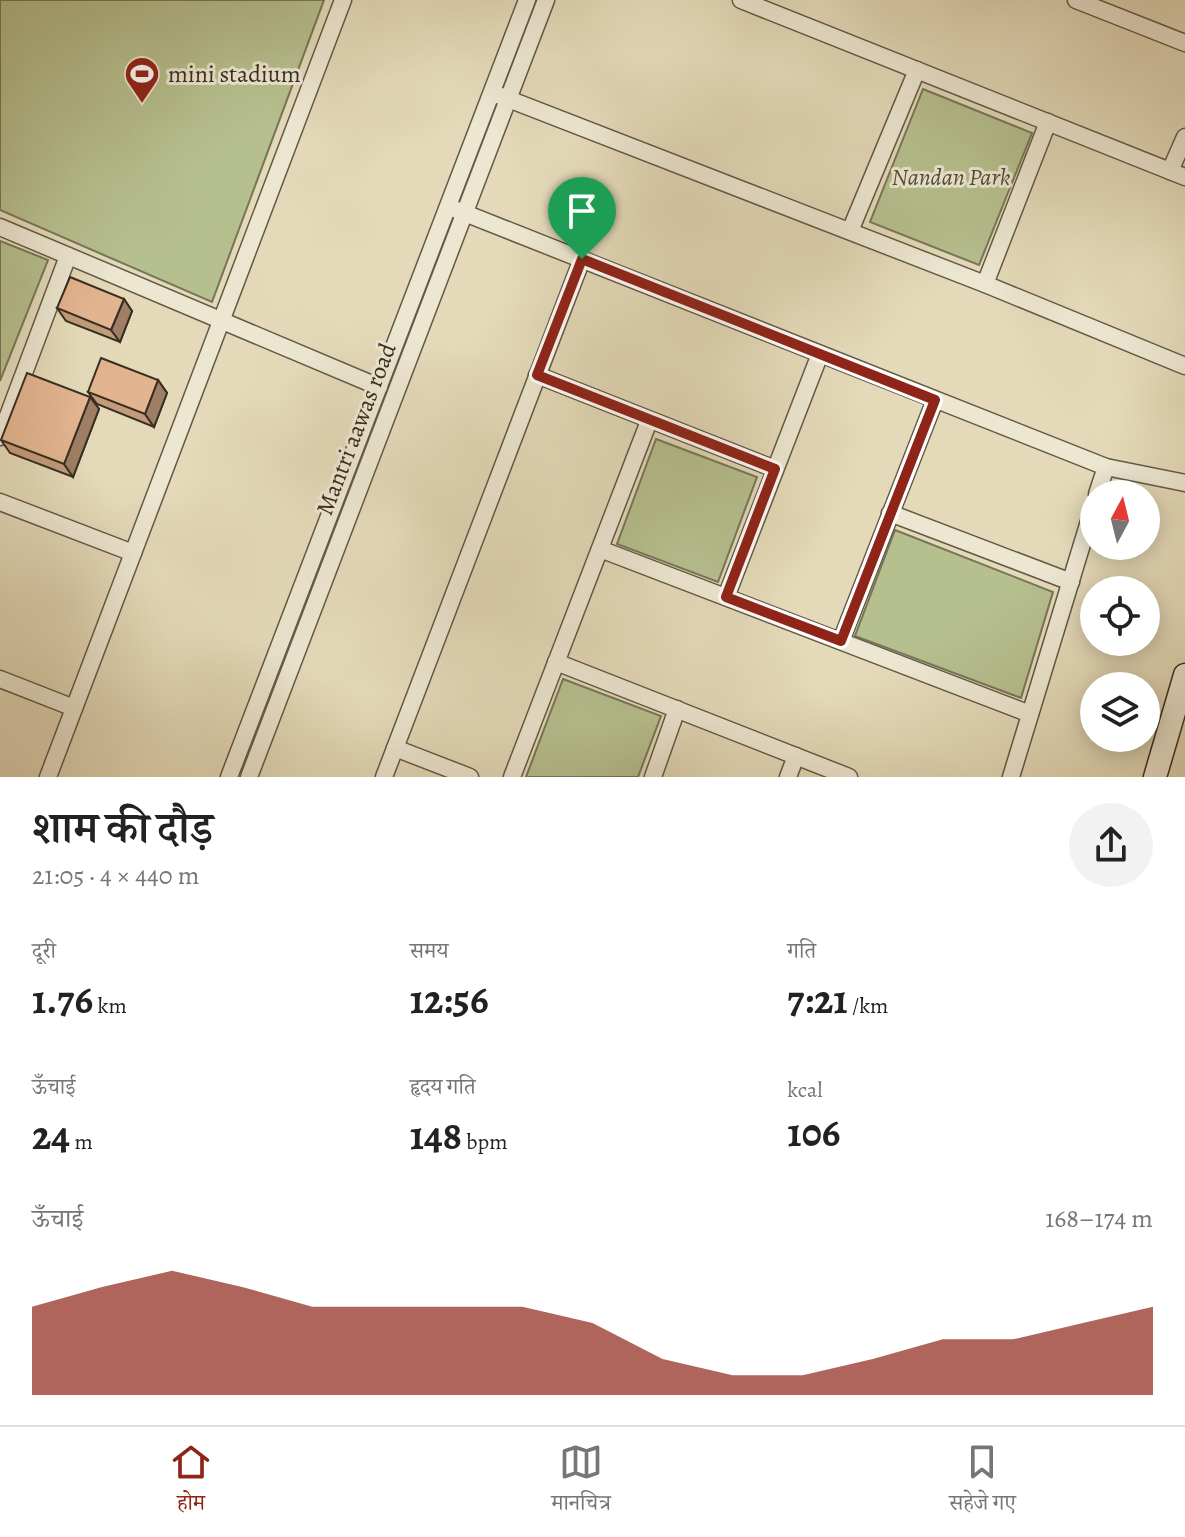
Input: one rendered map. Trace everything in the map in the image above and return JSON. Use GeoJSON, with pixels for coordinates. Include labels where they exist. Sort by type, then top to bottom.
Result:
{"type":"FeatureCollection","features":[{"type":"Feature","properties":{"kind":"street"},"geometry":{"type":"LineString","coordinates":[[48,777],[343,0]]}},
{"type":"Feature","properties":{"kind":"street"},"geometry":{"type":"LineString","coordinates":[[500,95],[527,0]]}},
{"type":"Feature","properties":{"kind":"street"},"geometry":{"type":"LineString","coordinates":[[500,95],[546,0]]}},
{"type":"Feature","properties":{"kind":"street"},"geometry":{"type":"LineString","coordinates":[[741,0],[1178,174],[1185,137]]}},
{"type":"Feature","properties":{"kind":"street"},"geometry":{"type":"LineString","coordinates":[[1076,0],[1185,43]]}},
{"type":"Feature","properties":{"kind":"street"},"geometry":{"type":"LineString","coordinates":[[850,231],[917,70]]}},
{"type":"Feature","properties":{"kind":"street"},"geometry":{"type":"LineString","coordinates":[[500,95],[985,284],[1185,366]]}},
{"type":"Feature","properties":{"kind":"street","name":"Mantri aawas road"},"geometry":{"type":"LineString","coordinates":[[249,777],[500,95]]}},
{"type":"Feature","properties":{"kind":"street"},"geometry":{"type":"LineString","coordinates":[[985,284],[1048,122]]}},
{"type":"Feature","properties":{"kind":"street"},"geometry":{"type":"LineString","coordinates":[[229,777],[379,387],[456,209],[1106,467],[1185,483]]}},
{"type":"Feature","properties":{"kind":"street"},"geometry":{"type":"LineString","coordinates":[[0,227],[379,387]]}},
{"type":"Feature","properties":{"kind":"street"},"geometry":{"type":"LineString","coordinates":[[0,437],[68,256]]}},
{"type":"Feature","properties":{"kind":"street"},"geometry":{"type":"LineString","coordinates":[[384,777],[582,259]]}},
{"type":"Feature","properties":{"kind":"street"},"geometry":{"type":"LineString","coordinates":[[726,597],[820,354]]}},
{"type":"Feature","properties":{"kind":"street"},"geometry":{"type":"LineString","coordinates":[[537,375],[775,469]]}},
{"type":"Feature","properties":{"kind":"street"},"geometry":{"type":"LineString","coordinates":[[841,641],[935,400]]}},
{"type":"Feature","properties":{"kind":"street"},"geometry":{"type":"LineString","coordinates":[[512,777],[649,421]]}},
{"type":"Feature","properties":{"kind":"street"},"geometry":{"type":"LineString","coordinates":[[1102,480],[1106,467]]}},
{"type":"Feature","properties":{"kind":"street"},"geometry":{"type":"LineString","coordinates":[[0,502],[133,553]]}},
{"type":"Feature","properties":{"kind":"street"},"geometry":{"type":"LineString","coordinates":[[890,513],[1071,582]]}},
{"type":"Feature","properties":{"kind":"street"},"geometry":{"type":"LineString","coordinates":[[600,549],[1030,714]]}},
{"type":"Feature","properties":{"kind":"street"},"geometry":{"type":"LineString","coordinates":[[1011,777],[1080,552]]}},
{"type":"Feature","properties":{"kind":"street"},"geometry":{"type":"LineString","coordinates":[[556,662],[849,777]]}},
{"type":"Feature","properties":{"kind":"street"},"geometry":{"type":"LineString","coordinates":[[1155,777],[1185,675]]}},
{"type":"Feature","properties":{"kind":"street"},"geometry":{"type":"LineString","coordinates":[[0,679],[74,708]]}},
{"type":"Feature","properties":{"kind":"street"},"geometry":{"type":"LineString","coordinates":[[653,777],[677,709]]}},
{"type":"Feature","properties":{"kind":"street"},"geometry":{"type":"LineString","coordinates":[[395,748],[470,777]]}},
{"type":"Feature","properties":{"kind":"street"},"geometry":{"type":"LineString","coordinates":[[788,777],[796,756]]}},
{"type":"Feature","properties":{"kind":"green space","name":"mini stadium"},"geometry":{"type":"Polygon","coordinates":[[[0,0],[324,0],[212,302],[0,210],[0,0]]]}},
{"type":"Feature","properties":{"kind":"green space","name":"Nandan Park"},"geometry":{"type":"Polygon","coordinates":[[[923,89],[1032,133],[979,265],[870,222],[923,89]]]}},
{"type":"Feature","properties":{"kind":"green space"},"geometry":{"type":"Polygon","coordinates":[[[0,241],[48,260],[0,381],[0,241]]]}},
{"type":"Feature","properties":{"kind":"green space"},"geometry":{"type":"Polygon","coordinates":[[[656,439],[757,477],[718,582],[617,544],[656,439]]]}},
{"type":"Feature","properties":{"kind":"green space"},"geometry":{"type":"Polygon","coordinates":[[[895,530],[1053,592],[1021,698],[855,636],[895,530]]]}},
{"type":"Feature","properties":{"kind":"green space"},"geometry":{"type":"Polygon","coordinates":[[[563,679],[661,716],[638,777],[526,777],[563,679]]]}},
{"type":"Feature","properties":{"kind":"building"},"geometry":{"type":"Polygon","coordinates":[[[70,277],[124,299],[111,330],[57,308],[70,277]]]}},
{"type":"Feature","properties":{"kind":"building"},"geometry":{"type":"Polygon","coordinates":[[[101,358],[158,380],[145,414],[88,392],[101,358]]]}},
{"type":"Feature","properties":{"kind":"building"},"geometry":{"type":"Polygon","coordinates":[[[27,373],[90,397],[64,464],[1,440],[27,373]]]}},
{"type":"Feature","properties":{"kind":"place","name":"mini stadium"},"geometry":{"type":"Point","coordinates":[142,105]}},
{"type":"Feature","properties":{"kind":"route"},"geometry":{"type":"LineString","coordinates":[[582,259],[935,400],[841,641],[726,597],[775,469],[537,375],[582,259]]}}]}
